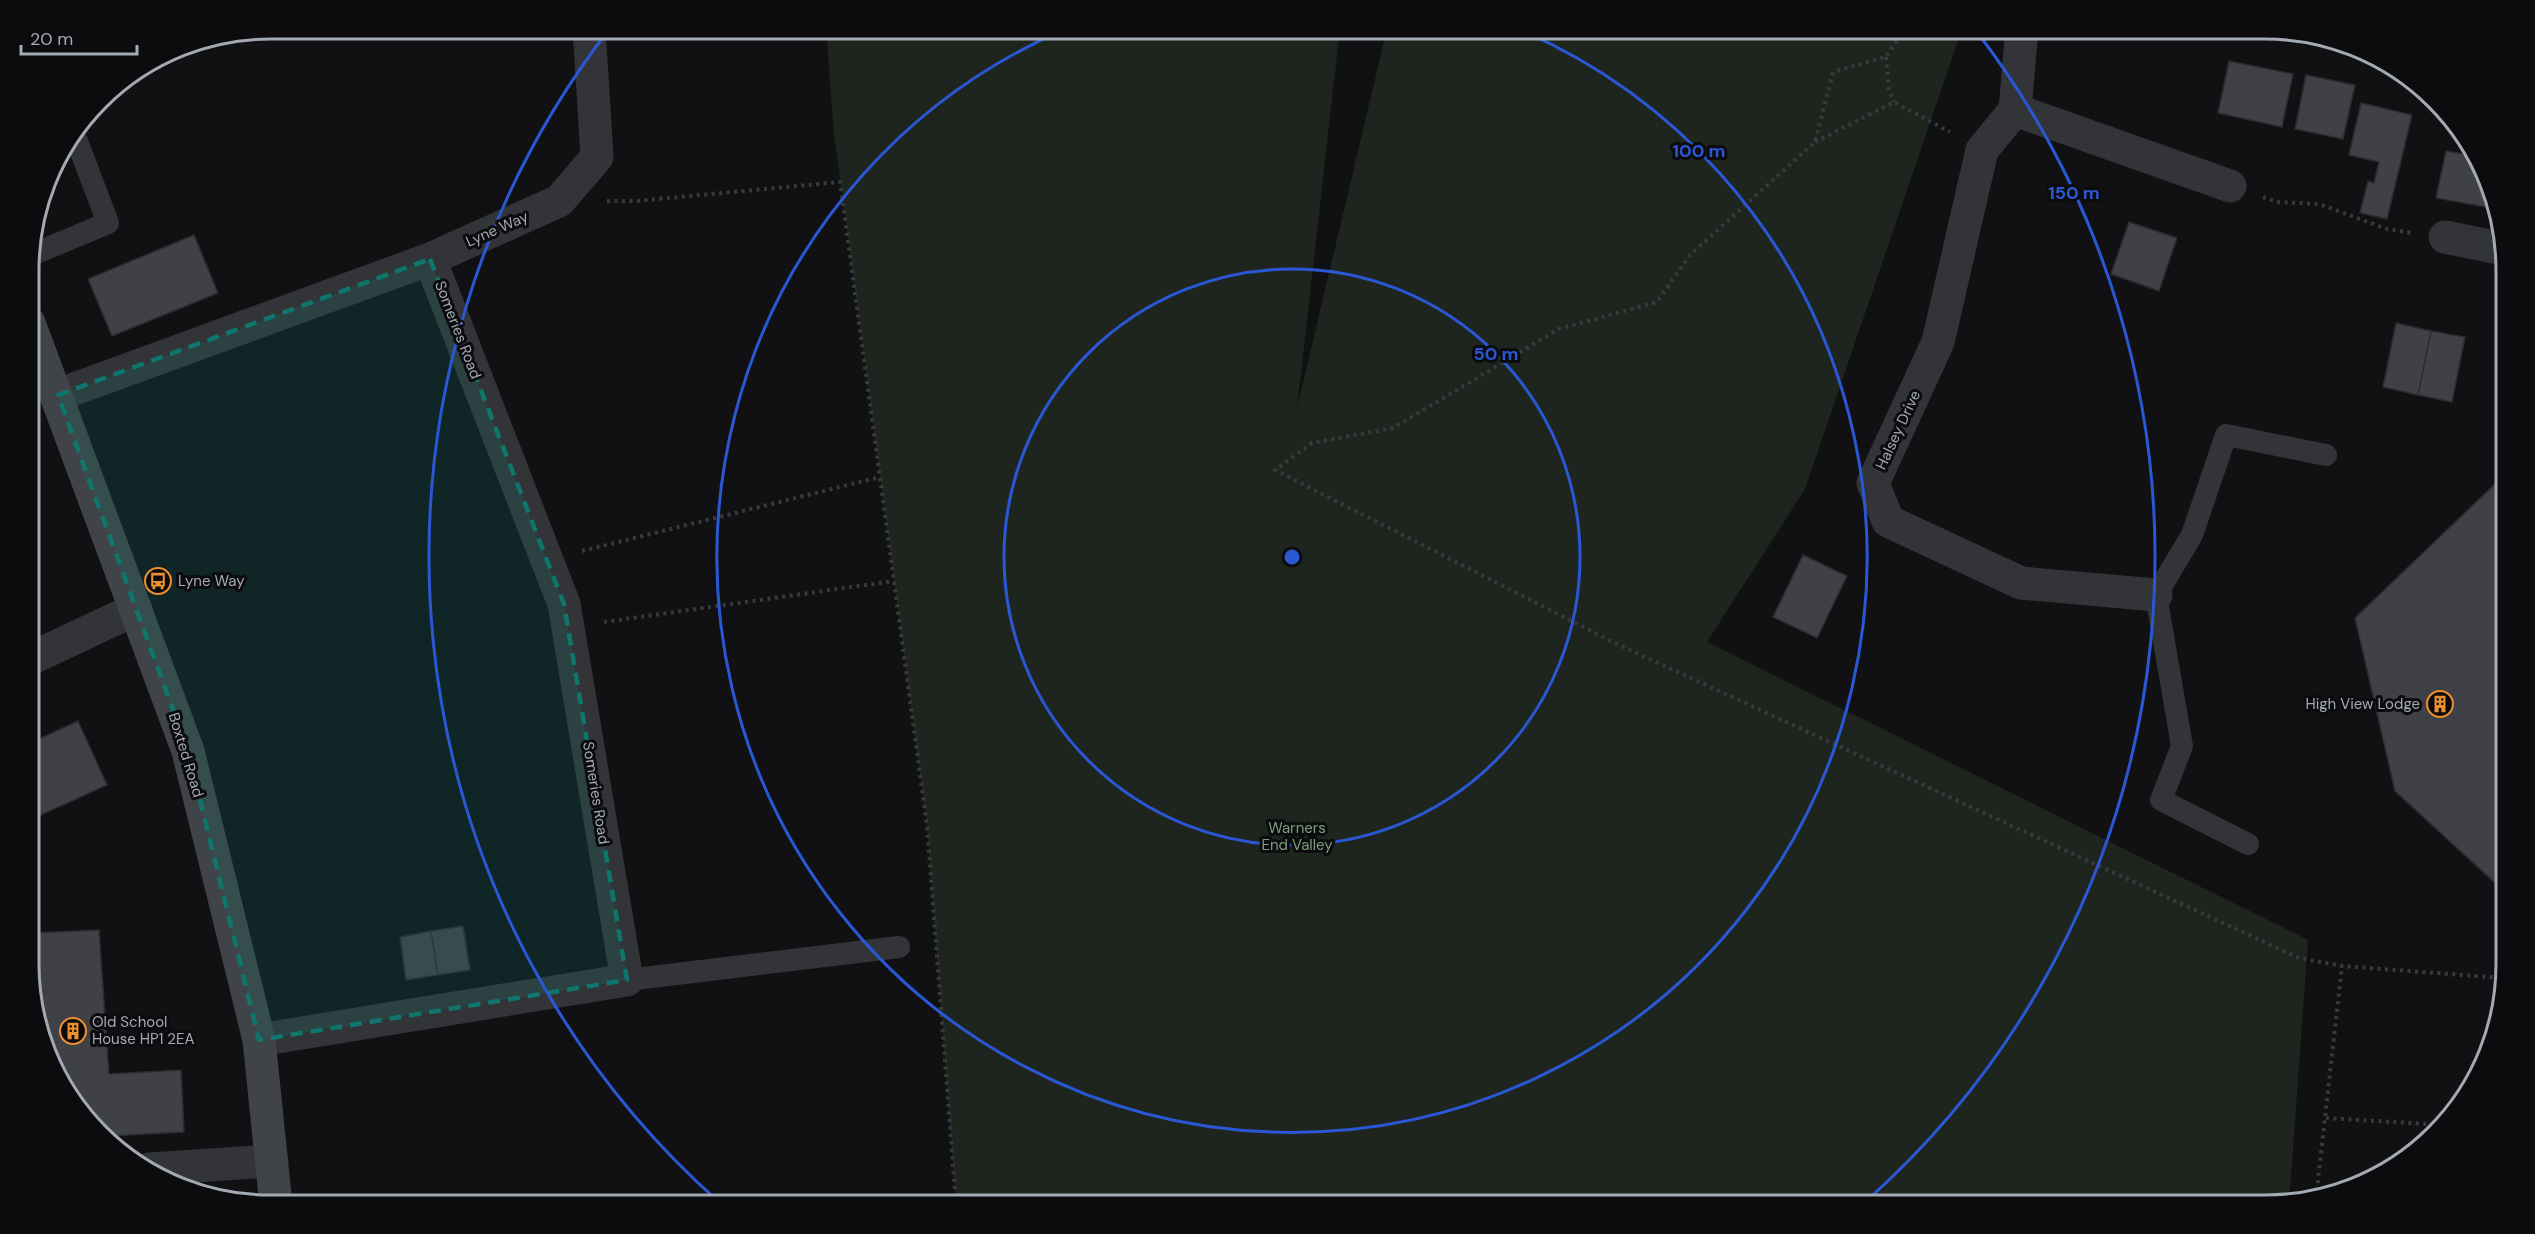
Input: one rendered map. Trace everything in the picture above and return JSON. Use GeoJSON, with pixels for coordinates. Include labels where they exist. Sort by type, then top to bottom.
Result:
{"type":"FeatureCollection","features":[{"type":"Feature","properties":{"kind":"street","name":"Lyne Way"},"geometry":{"type":"LineString","coordinates":[[58,395],[430,259],[559,201],[597,157],[590,39]]}},
{"type":"Feature","properties":{"kind":"street"},"geometry":{"type":"LineString","coordinates":[[2021,39],[2015,110],[2230,186]]}},
{"type":"Feature","properties":{"kind":"street","name":"Halsey Drive"},"geometry":{"type":"LineString","coordinates":[[2015,110],[1982,150],[1938,342],[1873,483],[1888,521],[2021,584],[2156,595]]}},
{"type":"Feature","properties":{"kind":"street"},"geometry":{"type":"LineString","coordinates":[[2445,237],[2495,247]]}},
{"type":"Feature","properties":{"kind":"street","name":"Someries Road"},"geometry":{"type":"LineString","coordinates":[[430,259],[564,604],[627,980]]}},
{"type":"Feature","properties":{"kind":"street","name":"Boxted Road"},"geometry":{"type":"LineString","coordinates":[[39,348],[188,751],[259,1040],[275,1195]]}},
{"type":"Feature","properties":{"kind":"street"},"geometry":{"type":"LineString","coordinates":[[39,654],[136,609]]}},
{"type":"Feature","properties":{"kind":"street"},"geometry":{"type":"LineString","coordinates":[[259,1040],[627,980]]}},
{"type":"Feature","properties":{"kind":"street"},"geometry":{"type":"LineString","coordinates":[[163,1168],[272,1161]]}},
{"type":"Feature","properties":{"kind":"lane"},"geometry":{"type":"LineString","coordinates":[[39,252],[108,223],[78,143]]}},
{"type":"Feature","properties":{"kind":"lane"},"geometry":{"type":"LineString","coordinates":[[2248,844],[2161,800],[2182,746],[2156,595],[2192,535],[2226,435],[2326,455]]}},
{"type":"Feature","properties":{"kind":"lane"},"geometry":{"type":"LineString","coordinates":[[627,980],[899,947]]}},
{"type":"Feature","properties":{"kind":"path"},"geometry":{"type":"LineString","coordinates":[[1898,39],[1886,57],[1889,91],[1894,102],[1982,150]]}},
{"type":"Feature","properties":{"kind":"path"},"geometry":{"type":"LineString","coordinates":[[1815,142],[1833,72],[1886,57]]}},
{"type":"Feature","properties":{"kind":"path"},"geometry":{"type":"LineString","coordinates":[[1894,102],[1815,142],[1690,255],[1657,302],[1559,328],[1393,428],[1312,443],[1275,470],[1628,649],[2299,958],[2342,966],[2496,977]]}},
{"type":"Feature","properties":{"kind":"path"},"geometry":{"type":"LineString","coordinates":[[559,201],[636,201],[840,182],[927,826],[955,1195]]}},
{"type":"Feature","properties":{"kind":"path"},"geometry":{"type":"LineString","coordinates":[[2230,186],[2277,202],[2319,204],[2387,229],[2445,237]]}},
{"type":"Feature","properties":{"kind":"path"},"geometry":{"type":"LineString","coordinates":[[546,560],[880,477]]}},
{"type":"Feature","properties":{"kind":"path"},"geometry":{"type":"LineString","coordinates":[[569,630],[624,618],[894,581]]}},
{"type":"Feature","properties":{"kind":"path"},"geometry":{"type":"LineString","coordinates":[[2317,1189],[2342,966]]}},
{"type":"Feature","properties":{"kind":"path"},"geometry":{"type":"LineString","coordinates":[[2326,1118],[2431,1124]]}},
{"type":"Feature","properties":{"kind":"highlighted area"},"geometry":{"type":"Polygon","coordinates":[[[430,259],[564,604],[627,980],[259,1040],[188,751],[58,395],[430,259]]]}},
{"type":"Feature","properties":{"kind":"green space","name":"Warners End Valley"},"geometry":{"type":"Polygon","coordinates":[[[827,39],[1339,39],[1297,408],[1385,39],[1959,39],[1805,489],[1707,642],[2308,940],[2290,1194],[955,1195],[927,826],[834,133],[827,39]]]}},
{"type":"Feature","properties":{"kind":"building"},"geometry":{"type":"Polygon","coordinates":[[[2229,61],[2293,74],[2282,127],[2218,113],[2229,61]]]}},
{"type":"Feature","properties":{"kind":"building"},"geometry":{"type":"Polygon","coordinates":[[[2306,75],[2355,85],[2343,139],[2295,129],[2306,75]]]}},
{"type":"Feature","properties":{"kind":"building"},"geometry":{"type":"Polygon","coordinates":[[[2361,103],[2412,115],[2387,219],[2360,213],[2368,181],[2374,183],[2379,162],[2349,155],[2361,103]]]}},
{"type":"Feature","properties":{"kind":"building"},"geometry":{"type":"Polygon","coordinates":[[[2446,151],[2464,154],[2487,207],[2436,198],[2446,151]]]}},
{"type":"Feature","properties":{"kind":"building"},"geometry":{"type":"Polygon","coordinates":[[[2129,222],[2177,238],[2159,291],[2111,274],[2129,222]]]}},
{"type":"Feature","properties":{"kind":"building"},"geometry":{"type":"Polygon","coordinates":[[[194,235],[218,293],[112,336],[88,279],[194,235]]]}},
{"type":"Feature","properties":{"kind":"building"},"geometry":{"type":"Polygon","coordinates":[[[2396,323],[2431,331],[2418,395],[2383,387],[2396,323]]]}},
{"type":"Feature","properties":{"kind":"building"},"geometry":{"type":"Polygon","coordinates":[[[2431,331],[2465,337],[2452,402],[2418,395],[2431,331]]]}},
{"type":"Feature","properties":{"kind":"building","name":"High View Lodge"},"geometry":{"type":"Polygon","coordinates":[[[2496,483],[2496,884],[2395,791],[2355,618],[2496,483]]]}},
{"type":"Feature","properties":{"kind":"building"},"geometry":{"type":"Polygon","coordinates":[[[1803,555],[1847,576],[1817,638],[1773,617],[1803,555]]]}},
{"type":"Feature","properties":{"kind":"building"},"geometry":{"type":"Polygon","coordinates":[[[78,721],[107,785],[39,816],[39,739],[78,721]]]}},
{"type":"Feature","properties":{"kind":"building"},"geometry":{"type":"Polygon","coordinates":[[[463,926],[470,970],[438,975],[431,931],[463,926]]]}},
{"type":"Feature","properties":{"kind":"building","name":"Old School House HP1 2EA"},"geometry":{"type":"Polygon","coordinates":[[[99,930],[109,1074],[181,1070],[184,1132],[116,1136],[87,1105],[63,1066],[47,1024],[39,979],[39,933],[99,930]]]}},
{"type":"Feature","properties":{"kind":"building"},"geometry":{"type":"Polygon","coordinates":[[[431,931],[438,975],[406,980],[400,937],[431,931]]]}},
{"type":"Feature","properties":{"kind":"place","name":"Lyne Way"},"geometry":{"type":"Point","coordinates":[158,581]}},
{"type":"Feature","properties":{"kind":"place","name":"High View Lodge"},"geometry":{"type":"Point","coordinates":[2440,704]}},
{"type":"Feature","properties":{"kind":"place","name":"Old School House HP1 2EA"},"geometry":{"type":"Point","coordinates":[73,1031]}}]}
